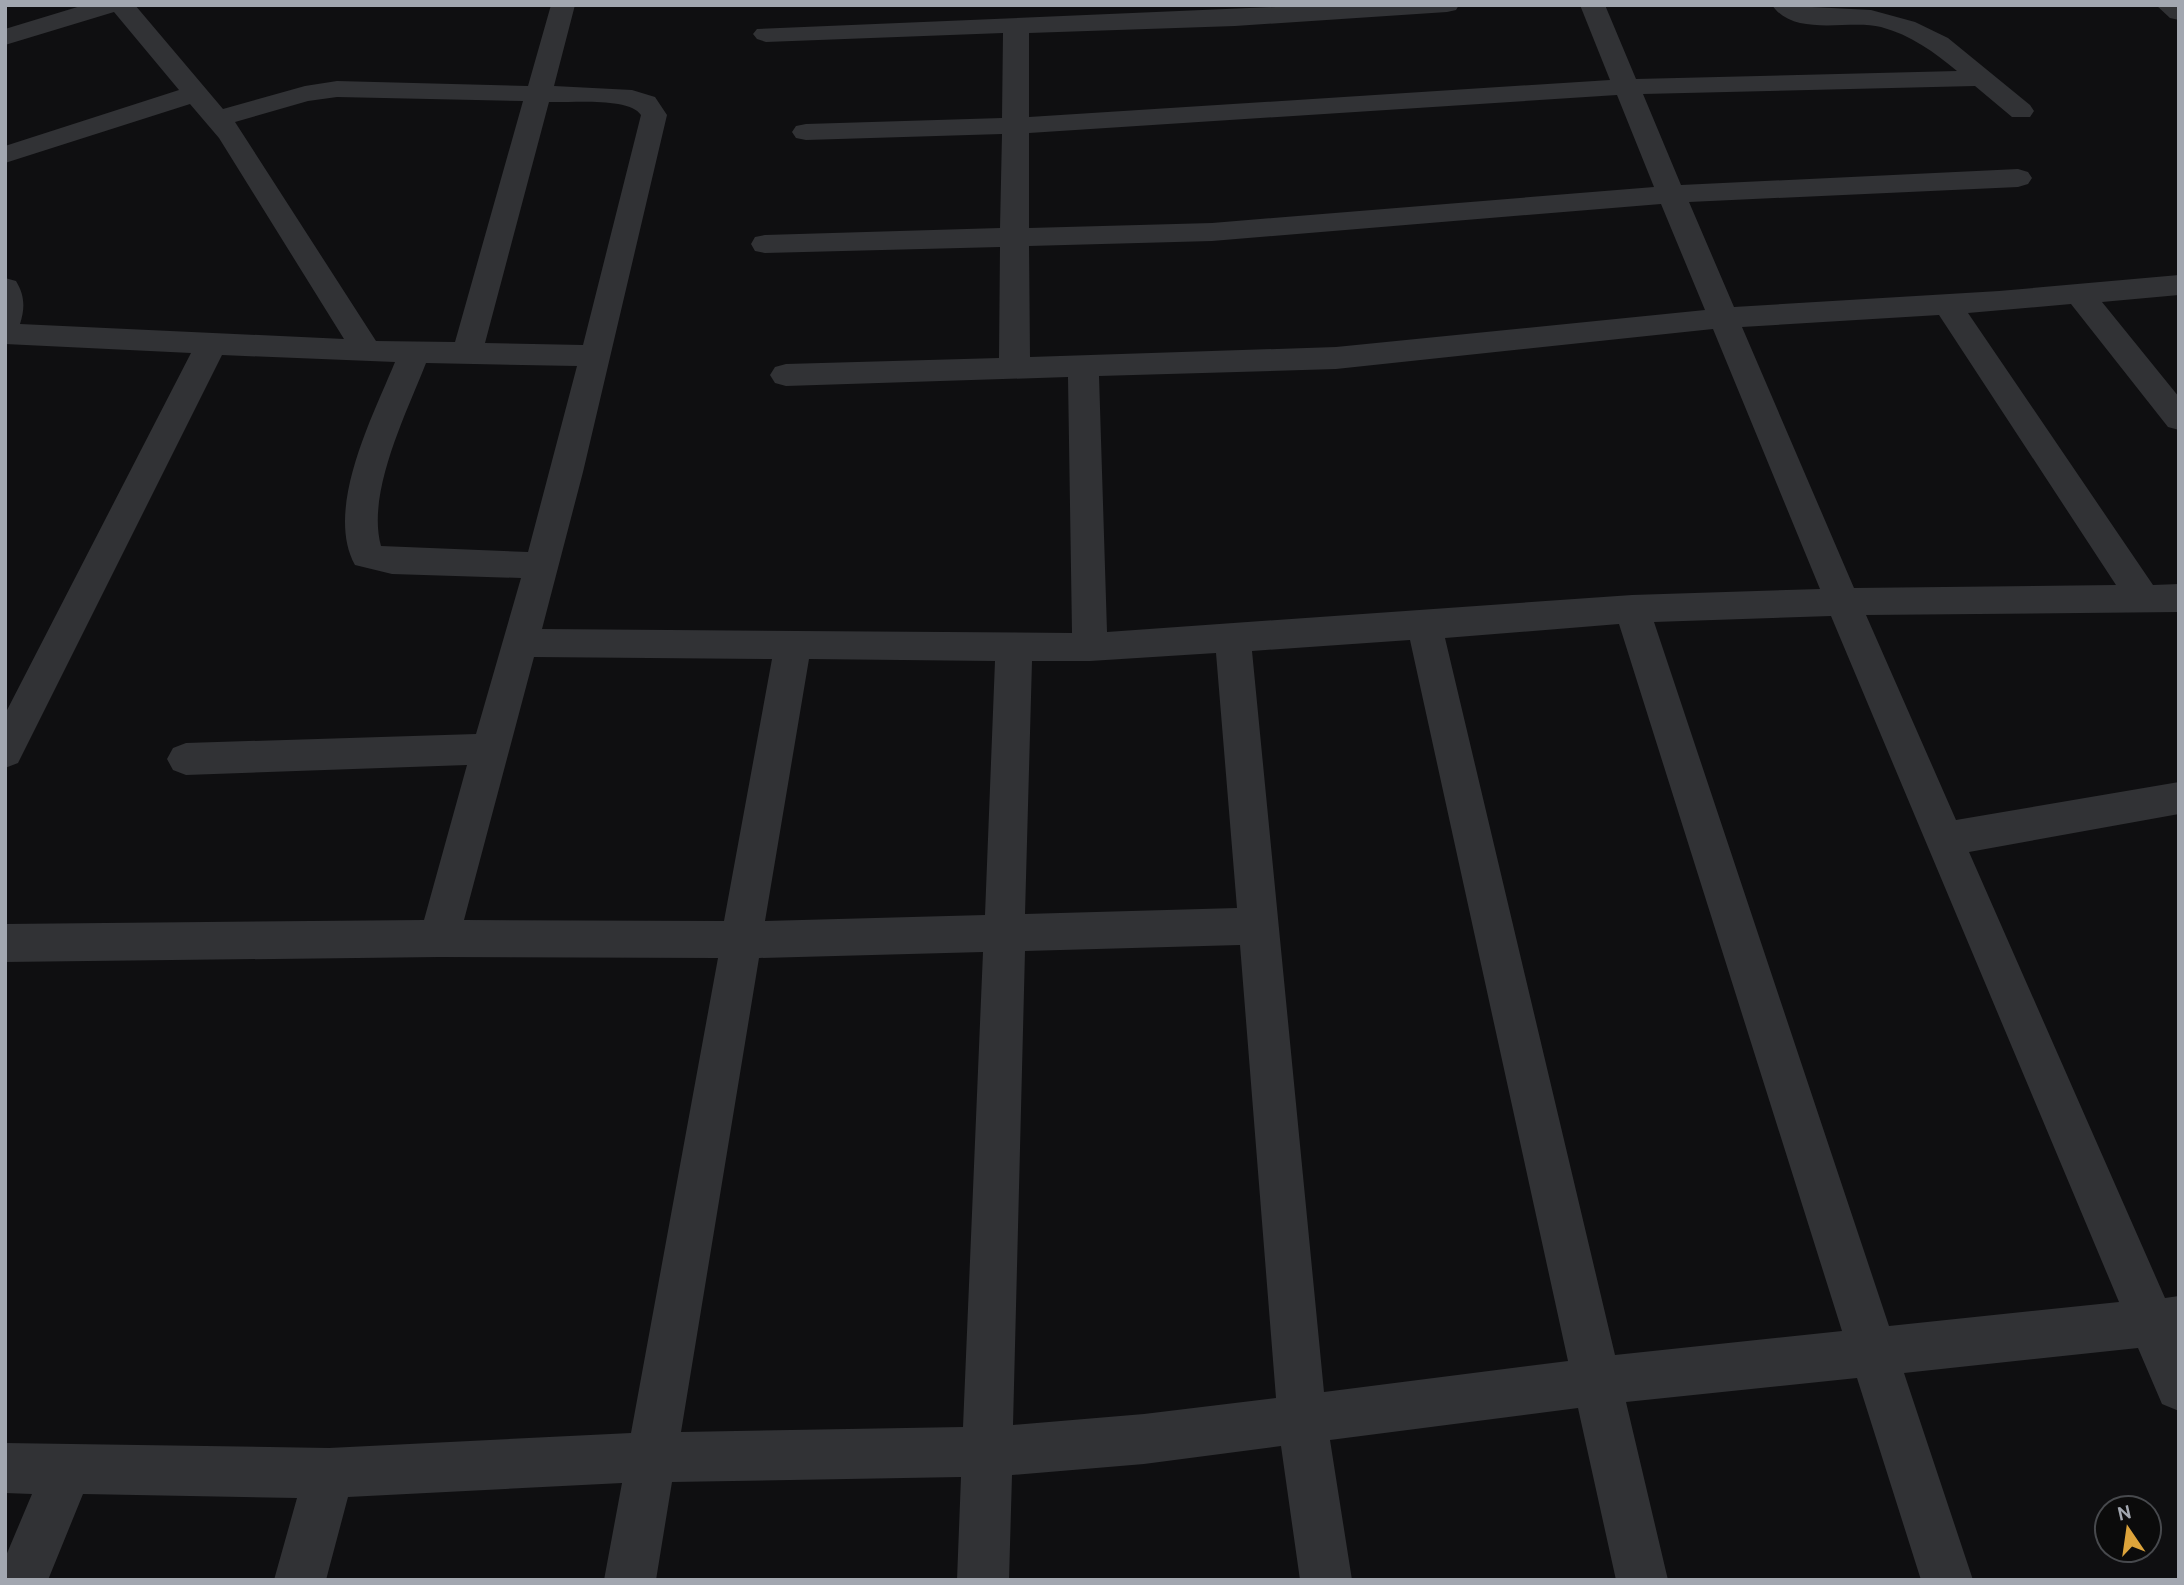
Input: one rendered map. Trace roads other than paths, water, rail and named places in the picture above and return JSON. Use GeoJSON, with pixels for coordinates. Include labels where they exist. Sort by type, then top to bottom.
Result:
{"type":"FeatureCollection","features":[{"type":"Feature","properties":{"kind":"street"},"geometry":{"type":"LineString","coordinates":[[5,37],[111,5]]}},
{"type":"Feature","properties":{"kind":"street"},"geometry":{"type":"LineString","coordinates":[[121,5],[230,134],[367,351]]}},
{"type":"Feature","properties":{"kind":"street"},"geometry":{"type":"LineString","coordinates":[[467,353],[563,5]]}},
{"type":"Feature","properties":{"kind":"street"},"geometry":{"type":"LineString","coordinates":[[766,34],[1016,26],[1102,14],[1447,5]]}},
{"type":"Feature","properties":{"kind":"street"},"geometry":{"type":"LineString","coordinates":[[1592,5],[1944,839],[2165,1322],[2179,1387]]}},
{"type":"Feature","properties":{"kind":"street"},"geometry":{"type":"LineString","coordinates":[[1784,5],[1805,16],[1822,19],[1880,19],[1914,9]]}},
{"type":"Feature","properties":{"kind":"street"},"geometry":{"type":"LineString","coordinates":[[2168,5],[2179,13]]}},
{"type":"Feature","properties":{"kind":"street"},"geometry":{"type":"LineString","coordinates":[[1880,19],[1939,43],[2021,111]]}},
{"type":"Feature","properties":{"kind":"street"},"geometry":{"type":"LineString","coordinates":[[1014,369],[1016,26]]}},
{"type":"Feature","properties":{"kind":"street"},"geometry":{"type":"LineString","coordinates":[[806,132],[1016,126],[1626,87],[1979,78]]}},
{"type":"Feature","properties":{"kind":"street"},"geometry":{"type":"LineString","coordinates":[[217,119],[305,94],[337,89],[540,91],[622,96],[646,103],[654,115],[596,356],[439,939]]}},
{"type":"Feature","properties":{"kind":"street"},"geometry":{"type":"LineString","coordinates":[[5,155],[196,93]]}},
{"type":"Feature","properties":{"kind":"street"},"geometry":{"type":"LineString","coordinates":[[765,244],[1212,232],[1671,194],[2018,178]]}},
{"type":"Feature","properties":{"kind":"street"},"geometry":{"type":"LineString","coordinates":[[786,375],[1336,358],[1723,318],[2080,295],[2179,285]]}},
{"type":"Feature","properties":{"kind":"street"},"geometry":{"type":"LineString","coordinates":[[5,288],[10,308],[5,324]]}},
{"type":"Feature","properties":{"kind":"street"},"geometry":{"type":"LineString","coordinates":[[2080,295],[2179,419]]}},
{"type":"Feature","properties":{"kind":"street"},"geometry":{"type":"LineString","coordinates":[[1947,304],[2143,598]]}},
{"type":"Feature","properties":{"kind":"street"},"geometry":{"type":"LineString","coordinates":[[5,334],[367,351],[596,356]]}},
{"type":"Feature","properties":{"kind":"street"},"geometry":{"type":"LineString","coordinates":[[5,752],[212,343]]}},
{"type":"Feature","properties":{"kind":"street"},"geometry":{"type":"LineString","coordinates":[[415,352],[376,453],[367,489],[359,534],[367,556],[392,561],[541,565]]}},
{"type":"Feature","properties":{"kind":"street"},"geometry":{"type":"LineString","coordinates":[[1083,366],[1090,647]]}},
{"type":"Feature","properties":{"kind":"street"},"geometry":{"type":"LineString","coordinates":[[519,643],[1090,647],[1632,609],[2179,598]]}},
{"type":"Feature","properties":{"kind":"street"},"geometry":{"type":"LineString","coordinates":[[1632,609],[1947,1580]]}},
{"type":"Feature","properties":{"kind":"street"},"geometry":{"type":"LineString","coordinates":[[1424,624],[1642,1580]]}},
{"type":"Feature","properties":{"kind":"street"},"geometry":{"type":"LineString","coordinates":[[1233,638],[1302,1418],[1326,1580]]}},
{"type":"Feature","properties":{"kind":"street"},"geometry":{"type":"LineString","coordinates":[[630,1580],[793,645]]}},
{"type":"Feature","properties":{"kind":"street"},"geometry":{"type":"LineString","coordinates":[[983,1580],[1014,646]]}},
{"type":"Feature","properties":{"kind":"street"},"geometry":{"type":"LineString","coordinates":[[187,759],[490,749]]}},
{"type":"Feature","properties":{"kind":"street"},"geometry":{"type":"LineString","coordinates":[[1944,839],[2179,798]]}},
{"type":"Feature","properties":{"kind":"street"},"geometry":{"type":"LineString","coordinates":[[5,943],[439,939],[741,940],[1258,926]]}},
{"type":"Feature","properties":{"kind":"street"},"geometry":{"type":"LineString","coordinates":[[5,1468],[329,1473],[463,1469],[651,1457],[988,1452],[1144,1439],[1598,1381],[2165,1322]]}},
{"type":"Feature","properties":{"kind":"street"},"geometry":{"type":"LineString","coordinates":[[22,1580],[68,1469]]}},
{"type":"Feature","properties":{"kind":"street"},"geometry":{"type":"LineString","coordinates":[[300,1580],[329,1473]]}}]}
